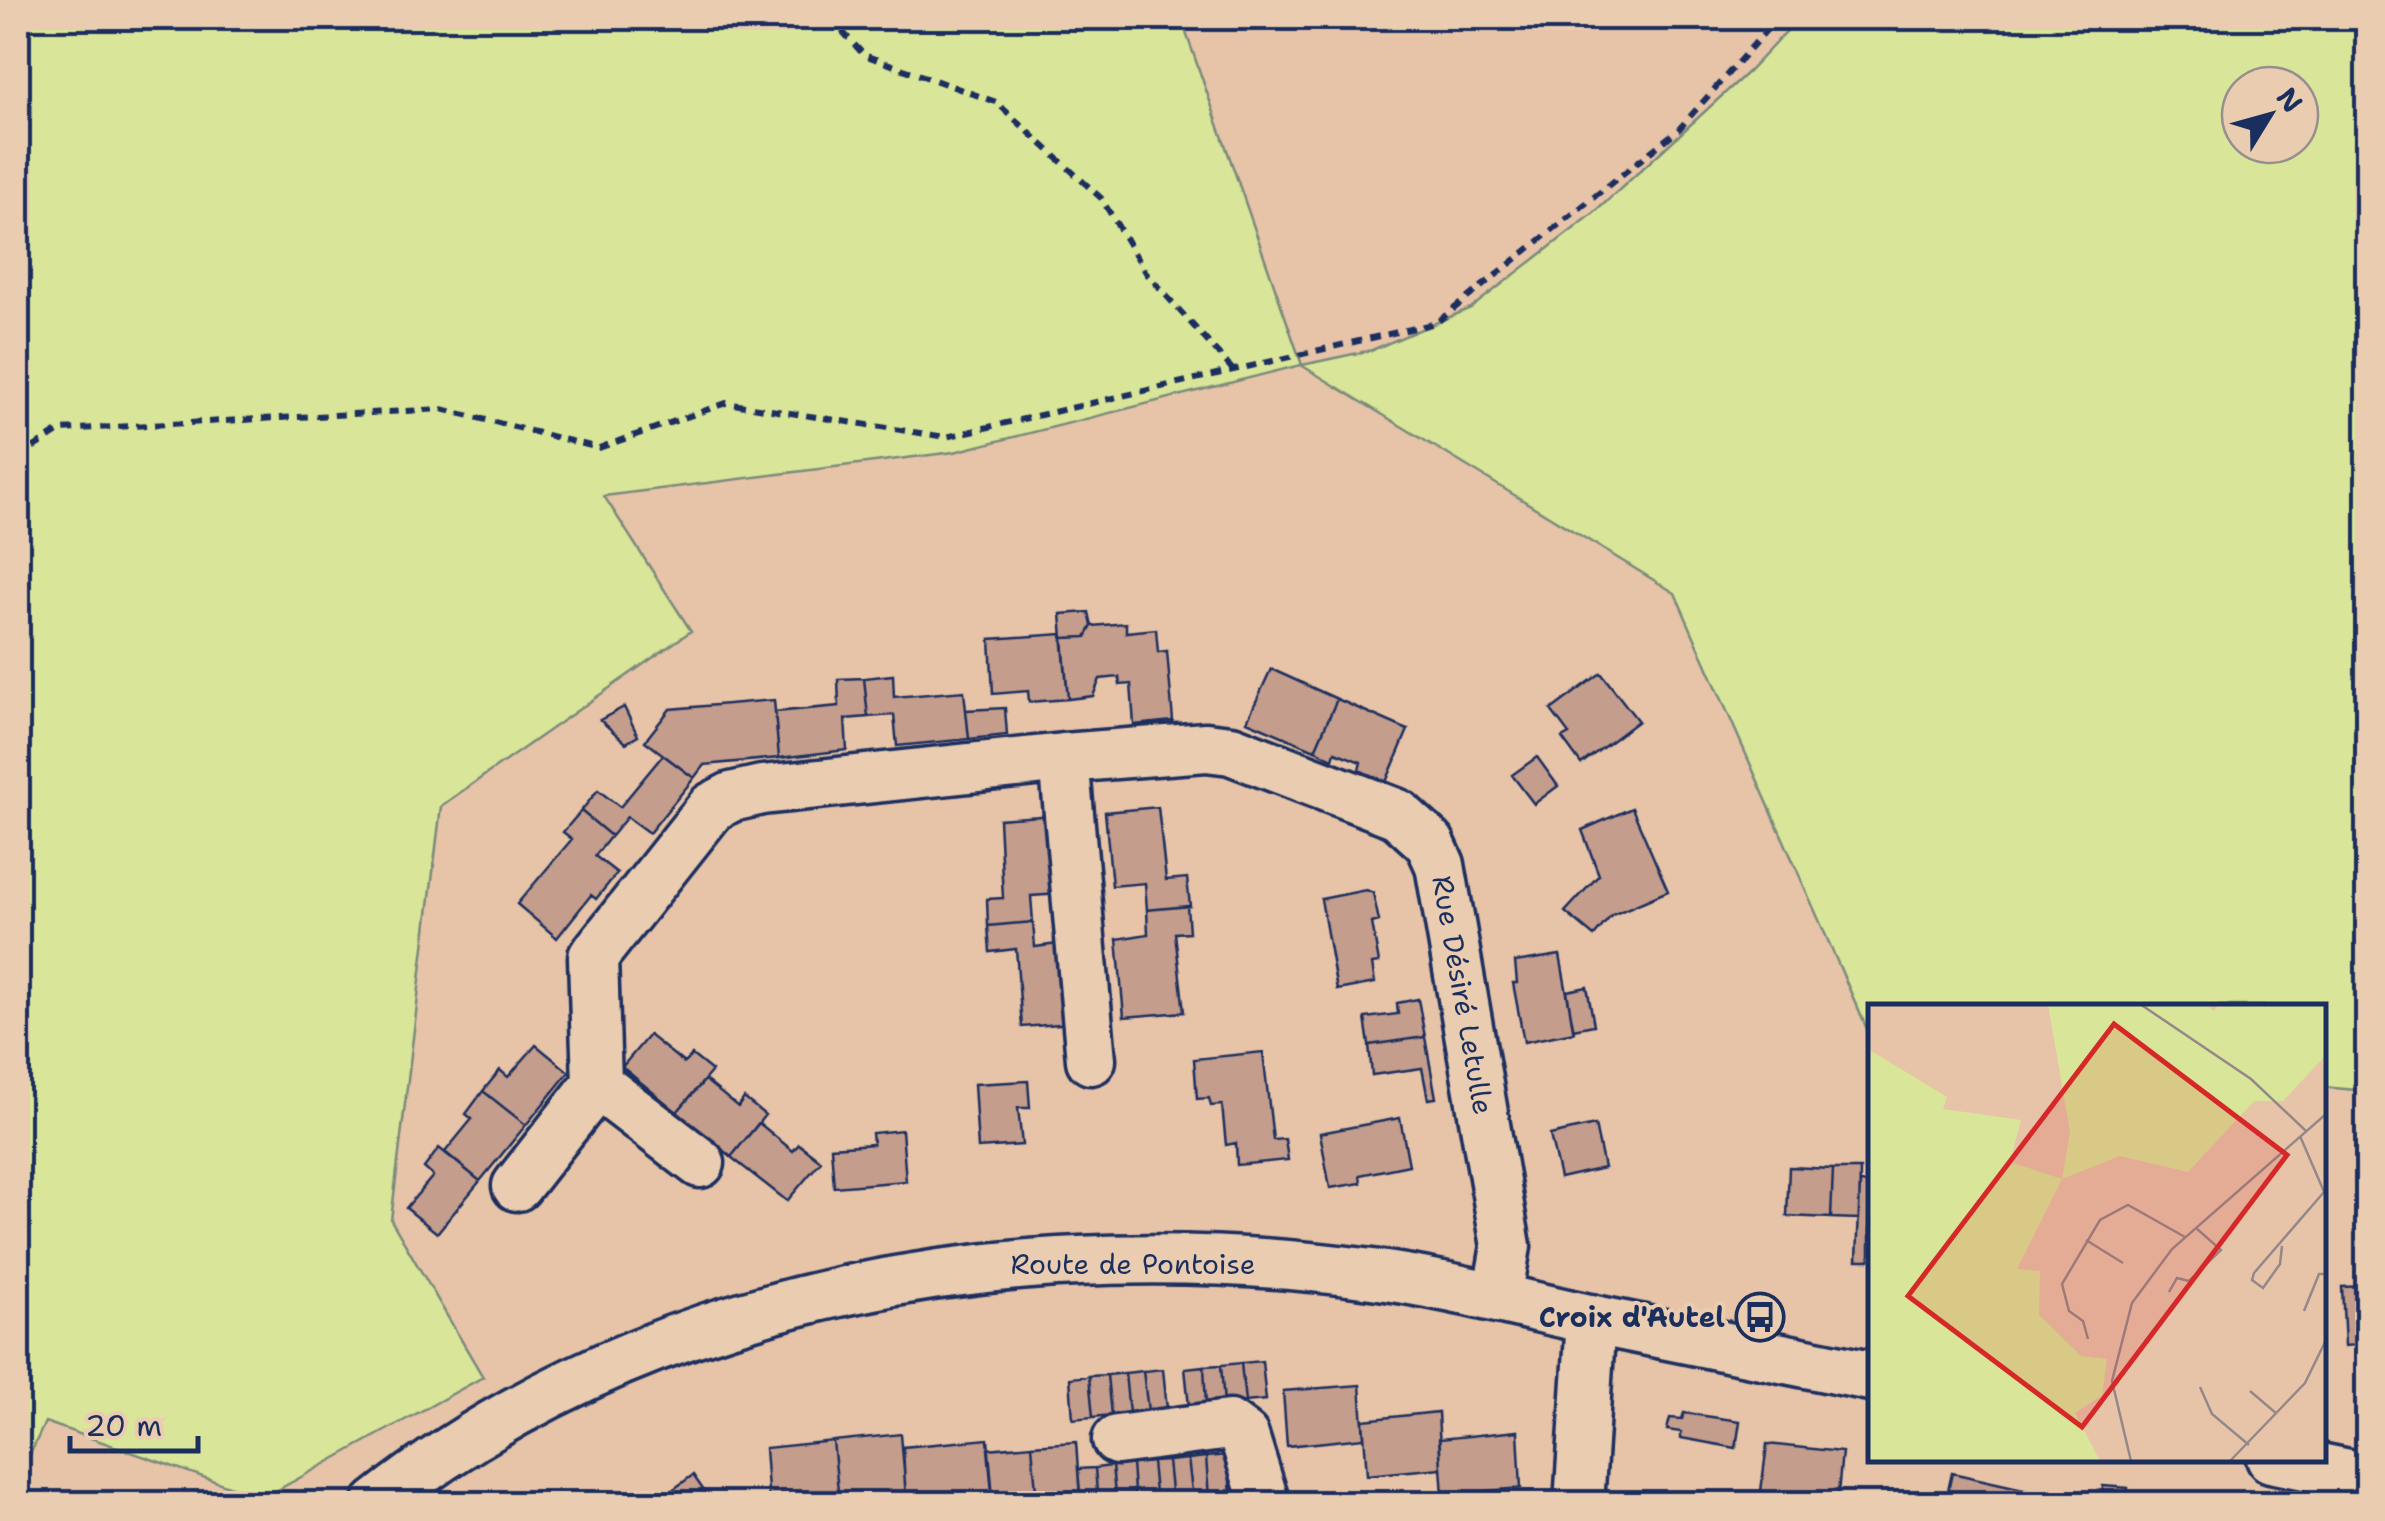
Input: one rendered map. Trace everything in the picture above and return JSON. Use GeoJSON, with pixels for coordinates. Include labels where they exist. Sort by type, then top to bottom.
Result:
{"type":"FeatureCollection","features":[{"type":"Feature","properties":{"kind":"street","name":"Rue Désiré Letulle"},"geometry":{"type":"LineString","coordinates":[[597,1084],[593,957],[712,808],[731,797],[762,790],[1064,758],[1206,747],[1231,750],[1265,759],[1398,814],[1430,843],[1440,865],[1506,1246],[1497,1298]]}},
{"type":"Feature","properties":{"kind":"street"},"geometry":{"type":"LineString","coordinates":[[1064,758],[1091,1060]]}},
{"type":"Feature","properties":{"kind":"street"},"geometry":{"type":"LineString","coordinates":[[516,1186],[597,1084],[700,1163]]}},
{"type":"Feature","properties":{"kind":"street","name":"Route de Pontoise"},"geometry":{"type":"LineString","coordinates":[[377,1504],[499,1419],[643,1351],[898,1278],[999,1265],[1128,1258],[1285,1264],[1376,1275],[1868,1376]]}},
{"type":"Feature","properties":{"kind":"street"},"geometry":{"type":"LineString","coordinates":[[1579,1504],[1591,1319]]}},
{"type":"Feature","properties":{"kind":"street"},"geometry":{"type":"LineString","coordinates":[[1117,1440],[1229,1425],[1244,1436],[1265,1504]]}},
{"type":"Feature","properties":{"kind":"street"},"geometry":{"type":"LineString","coordinates":[[2286,1461],[2368,1478]]}},
{"type":"Feature","properties":{"kind":"path"},"geometry":{"type":"LineString","coordinates":[[830,18],[864,55],[996,102],[1101,198],[1147,274],[1233,370]]}},
{"type":"Feature","properties":{"kind":"path"},"geometry":{"type":"LineString","coordinates":[[18,457],[61,430],[442,409],[599,448],[726,404],[946,437],[1436,323],[1678,128],[1777,18]]}},
{"type":"Feature","properties":{"kind":"green space"},"geometry":{"type":"Polygon","coordinates":[[[18,18],[1181,18],[1302,365],[1372,350],[1471,308],[1594,213],[1749,71],[1799,18],[2367,18],[2367,1091],[2325,1087],[2325,1004],[1868,1004],[1868,1031],[1675,593],[1301,365],[954,452],[604,496],[691,631],[441,806],[391,1220],[483,1377],[263,1498],[45,1422],[18,1481],[18,18]]]}},
{"type":"Feature","properties":{"kind":"building"},"geometry":{"type":"Polygon","coordinates":[[[1089,612],[1092,626],[1086,637],[1063,638],[1061,614],[1089,612]]]}},
{"type":"Feature","properties":{"kind":"building"},"geometry":{"type":"Polygon","coordinates":[[[1126,623],[1126,632],[1156,629],[1158,652],[1167,651],[1173,721],[1134,725],[1131,684],[1120,685],[1119,677],[1100,679],[1093,696],[1068,699],[1063,638],[1086,637],[1092,626],[1126,623]]]}},
{"type":"Feature","properties":{"kind":"building"},"geometry":{"type":"Polygon","coordinates":[[[1062,634],[1068,699],[1029,702],[1028,691],[993,694],[990,639],[1062,634]]]}},
{"type":"Feature","properties":{"kind":"building"},"geometry":{"type":"Polygon","coordinates":[[[1271,669],[1337,699],[1315,750],[1247,721],[1271,669]]]}},
{"type":"Feature","properties":{"kind":"building"},"geometry":{"type":"Polygon","coordinates":[[[1601,673],[1638,721],[1581,764],[1562,738],[1569,734],[1551,710],[1601,673]]]}},
{"type":"Feature","properties":{"kind":"building"},"geometry":{"type":"Polygon","coordinates":[[[893,675],[894,697],[964,691],[969,739],[897,746],[894,715],[868,717],[864,678],[893,675]]]}},
{"type":"Feature","properties":{"kind":"building"},"geometry":{"type":"Polygon","coordinates":[[[864,678],[868,717],[845,719],[847,750],[779,758],[775,712],[839,706],[838,679],[864,678]]]}},
{"type":"Feature","properties":{"kind":"building"},"geometry":{"type":"Polygon","coordinates":[[[1337,699],[1408,730],[1386,782],[1359,770],[1361,762],[1335,752],[1333,759],[1315,750],[1337,699]]]}},
{"type":"Feature","properties":{"kind":"building"},"geometry":{"type":"Polygon","coordinates":[[[774,700],[779,758],[704,765],[694,778],[645,741],[670,709],[774,700]]]}},
{"type":"Feature","properties":{"kind":"building"},"geometry":{"type":"Polygon","coordinates":[[[624,707],[638,736],[626,743],[600,720],[624,707]]]}},
{"type":"Feature","properties":{"kind":"building"},"geometry":{"type":"Polygon","coordinates":[[[1005,708],[1007,735],[969,739],[966,710],[1005,708]]]}},
{"type":"Feature","properties":{"kind":"building"},"geometry":{"type":"Polygon","coordinates":[[[663,755],[694,778],[649,833],[627,817],[611,836],[581,811],[598,790],[620,807],[663,755]]]}},
{"type":"Feature","properties":{"kind":"building"},"geometry":{"type":"Polygon","coordinates":[[[1537,757],[1558,786],[1534,804],[1512,775],[1537,757]]]}},
{"type":"Feature","properties":{"kind":"building"},"geometry":{"type":"Polygon","coordinates":[[[1158,807],[1166,880],[1187,878],[1190,906],[1147,910],[1145,883],[1112,886],[1105,812],[1158,807]]]}},
{"type":"Feature","properties":{"kind":"building"},"geometry":{"type":"Polygon","coordinates":[[[1632,808],[1668,891],[1612,915],[1594,936],[1565,912],[1599,875],[1582,830],[1632,808]]]}},
{"type":"Feature","properties":{"kind":"building"},"geometry":{"type":"Polygon","coordinates":[[[581,811],[611,836],[595,856],[617,873],[596,899],[591,895],[557,938],[517,904],[572,839],[563,832],[581,811]]]}},
{"type":"Feature","properties":{"kind":"building"},"geometry":{"type":"Polygon","coordinates":[[[1055,815],[1061,894],[1031,896],[1033,922],[988,926],[987,899],[1003,898],[999,819],[1055,815]]]}},
{"type":"Feature","properties":{"kind":"building"},"geometry":{"type":"Polygon","coordinates":[[[1366,890],[1373,893],[1379,921],[1372,923],[1379,963],[1372,964],[1375,983],[1337,990],[1321,899],[1366,890]]]}},
{"type":"Feature","properties":{"kind":"building"},"geometry":{"type":"Polygon","coordinates":[[[1187,906],[1189,932],[1175,933],[1184,1012],[1124,1017],[1117,939],[1148,934],[1147,910],[1187,906]]]}},
{"type":"Feature","properties":{"kind":"building"},"geometry":{"type":"Polygon","coordinates":[[[1033,922],[1035,947],[1065,943],[1072,1023],[1022,1027],[1016,949],[990,952],[988,926],[1033,922]]]}},
{"type":"Feature","properties":{"kind":"building"},"geometry":{"type":"Polygon","coordinates":[[[1560,955],[1574,1032],[1524,1042],[1513,983],[1517,983],[1515,962],[1560,955]]]}},
{"type":"Feature","properties":{"kind":"building"},"geometry":{"type":"Polygon","coordinates":[[[1587,987],[1594,1025],[1573,1029],[1567,991],[1587,987]]]}},
{"type":"Feature","properties":{"kind":"building"},"geometry":{"type":"Polygon","coordinates":[[[1418,999],[1425,1037],[1369,1045],[1365,1018],[1398,1014],[1397,1003],[1418,999]]]}},
{"type":"Feature","properties":{"kind":"building"},"geometry":{"type":"Polygon","coordinates":[[[649,1035],[684,1063],[692,1055],[712,1071],[677,1112],[622,1067],[649,1035]]]}},
{"type":"Feature","properties":{"kind":"building"},"geometry":{"type":"Polygon","coordinates":[[[1425,1037],[1436,1098],[1428,1099],[1422,1068],[1372,1075],[1369,1045],[1425,1037]]]}},
{"type":"Feature","properties":{"kind":"building"},"geometry":{"type":"Polygon","coordinates":[[[536,1045],[569,1072],[526,1125],[483,1091],[500,1070],[508,1077],[536,1045]]]}},
{"type":"Feature","properties":{"kind":"building"},"geometry":{"type":"Polygon","coordinates":[[[1263,1052],[1273,1140],[1285,1139],[1288,1160],[1237,1165],[1236,1143],[1226,1145],[1222,1105],[1211,1106],[1209,1098],[1197,1099],[1194,1059],[1263,1052]]]}},
{"type":"Feature","properties":{"kind":"building"},"geometry":{"type":"Polygon","coordinates":[[[705,1080],[738,1107],[744,1098],[765,1115],[731,1157],[677,1112],[705,1080]]]}},
{"type":"Feature","properties":{"kind":"building"},"geometry":{"type":"Polygon","coordinates":[[[1028,1081],[1030,1108],[1018,1108],[1022,1145],[978,1148],[974,1084],[1028,1081]]]}},
{"type":"Feature","properties":{"kind":"building"},"geometry":{"type":"Polygon","coordinates":[[[483,1091],[526,1125],[480,1181],[445,1152],[472,1119],[466,1114],[483,1091]]]}},
{"type":"Feature","properties":{"kind":"building"},"geometry":{"type":"Polygon","coordinates":[[[1400,1118],[1409,1165],[1360,1175],[1361,1183],[1330,1188],[1320,1133],[1400,1118]]]}},
{"type":"Feature","properties":{"kind":"building"},"geometry":{"type":"Polygon","coordinates":[[[759,1123],[793,1151],[799,1144],[821,1161],[787,1201],[731,1157],[759,1123]]]}},
{"type":"Feature","properties":{"kind":"building"},"geometry":{"type":"Polygon","coordinates":[[[1595,1125],[1604,1168],[1560,1178],[1550,1135],[1595,1125]]]}},
{"type":"Feature","properties":{"kind":"building"},"geometry":{"type":"Polygon","coordinates":[[[902,1130],[906,1181],[834,1187],[831,1147],[873,1144],[872,1133],[902,1130]]]}},
{"type":"Feature","properties":{"kind":"building"},"geometry":{"type":"Polygon","coordinates":[[[439,1148],[480,1181],[437,1233],[406,1208],[433,1176],[424,1168],[439,1148]]]}},
{"type":"Feature","properties":{"kind":"building"},"geometry":{"type":"Polygon","coordinates":[[[1789,1167],[1833,1169],[1831,1218],[1787,1216],[1789,1167]]]}},
{"type":"Feature","properties":{"kind":"building"},"geometry":{"type":"Polygon","coordinates":[[[1833,1169],[1860,1169],[1859,1219],[1831,1218],[1833,1169]]]}},
{"type":"Feature","properties":{"kind":"building"},"geometry":{"type":"Polygon","coordinates":[[[1860,1183],[1868,1184],[1868,1260],[1857,1260],[1860,1183]]]}},
{"type":"Feature","properties":{"kind":"building"},"geometry":{"type":"Polygon","coordinates":[[[2368,1286],[2368,1344],[2345,1346],[2342,1287],[2368,1286]]]}},
{"type":"Feature","properties":{"kind":"building"},"geometry":{"type":"Polygon","coordinates":[[[1262,1361],[1266,1400],[1245,1402],[1241,1363],[1262,1361]]]}},
{"type":"Feature","properties":{"kind":"building"},"geometry":{"type":"Polygon","coordinates":[[[1241,1363],[1245,1402],[1224,1404],[1221,1365],[1241,1363]]]}},
{"type":"Feature","properties":{"kind":"building"},"geometry":{"type":"Polygon","coordinates":[[[1221,1365],[1224,1404],[1206,1406],[1204,1366],[1221,1365]]]}},
{"type":"Feature","properties":{"kind":"building"},"geometry":{"type":"Polygon","coordinates":[[[1204,1366],[1206,1406],[1189,1407],[1185,1368],[1204,1366]]]}},
{"type":"Feature","properties":{"kind":"building"},"geometry":{"type":"Polygon","coordinates":[[[1163,1369],[1167,1409],[1148,1411],[1143,1371],[1163,1369]]]}},
{"type":"Feature","properties":{"kind":"building"},"geometry":{"type":"Polygon","coordinates":[[[1143,1371],[1148,1411],[1129,1413],[1125,1373],[1143,1371]]]}},
{"type":"Feature","properties":{"kind":"building"},"geometry":{"type":"Polygon","coordinates":[[[1125,1373],[1129,1413],[1111,1415],[1107,1375],[1125,1373]]]}},
{"type":"Feature","properties":{"kind":"building"},"geometry":{"type":"Polygon","coordinates":[[[1107,1375],[1111,1415],[1093,1417],[1089,1376],[1107,1375]]]}},
{"type":"Feature","properties":{"kind":"building"},"geometry":{"type":"Polygon","coordinates":[[[1089,1376],[1093,1417],[1073,1419],[1070,1378],[1089,1376]]]}},
{"type":"Feature","properties":{"kind":"building"},"geometry":{"type":"Polygon","coordinates":[[[1360,1385],[1364,1438],[1287,1446],[1283,1391],[1360,1385]]]}},
{"type":"Feature","properties":{"kind":"building"},"geometry":{"type":"Polygon","coordinates":[[[1438,1412],[1441,1468],[1367,1475],[1363,1420],[1438,1412]]]}},
{"type":"Feature","properties":{"kind":"building"},"geometry":{"type":"Polygon","coordinates":[[[1684,1413],[1740,1421],[1736,1448],[1681,1438],[1681,1432],[1667,1430],[1670,1418],[1682,1419],[1684,1413]]]}},
{"type":"Feature","properties":{"kind":"building"},"geometry":{"type":"Polygon","coordinates":[[[1518,1431],[1521,1488],[1443,1495],[1439,1439],[1518,1431]]]}},
{"type":"Feature","properties":{"kind":"building"},"geometry":{"type":"Polygon","coordinates":[[[901,1434],[906,1495],[839,1501],[833,1441],[901,1434]]]}},
{"type":"Feature","properties":{"kind":"building"},"geometry":{"type":"Polygon","coordinates":[[[988,1439],[993,1498],[906,1504],[903,1447],[988,1439]]]}},
{"type":"Feature","properties":{"kind":"building"},"geometry":{"type":"Polygon","coordinates":[[[833,1441],[839,1501],[769,1504],[765,1448],[833,1441]]]}},
{"type":"Feature","properties":{"kind":"building"},"geometry":{"type":"Polygon","coordinates":[[[1076,1442],[1080,1498],[1037,1502],[1032,1445],[1076,1442]]]}},
{"type":"Feature","properties":{"kind":"building"},"geometry":{"type":"Polygon","coordinates":[[[1767,1444],[1842,1452],[1837,1504],[1760,1499],[1767,1444]]]}},
{"type":"Feature","properties":{"kind":"building"},"geometry":{"type":"Polygon","coordinates":[[[1032,1445],[1037,1502],[993,1504],[988,1449],[1032,1445]]]}},
{"type":"Feature","properties":{"kind":"building"},"geometry":{"type":"Polygon","coordinates":[[[1228,1455],[1231,1496],[1209,1498],[1206,1457],[1228,1455]]]}},
{"type":"Feature","properties":{"kind":"building"},"geometry":{"type":"Polygon","coordinates":[[[1206,1457],[1209,1498],[1193,1499],[1188,1459],[1206,1457]]]}},
{"type":"Feature","properties":{"kind":"building"},"geometry":{"type":"Polygon","coordinates":[[[1188,1459],[1193,1499],[1172,1501],[1168,1461],[1188,1459]]]}},
{"type":"Feature","properties":{"kind":"building"},"geometry":{"type":"Polygon","coordinates":[[[1168,1461],[1172,1501],[1156,1503],[1152,1462],[1168,1461]]]}},
{"type":"Feature","properties":{"kind":"building"},"geometry":{"type":"Polygon","coordinates":[[[1152,1462],[1156,1503],[1135,1504],[1132,1464],[1152,1462]]]}},
{"type":"Feature","properties":{"kind":"building"},"geometry":{"type":"Polygon","coordinates":[[[1132,1464],[1135,1504],[1116,1504],[1112,1466],[1132,1464]]]}},
{"type":"Feature","properties":{"kind":"building"},"geometry":{"type":"Polygon","coordinates":[[[1112,1466],[1116,1504],[1098,1504],[1095,1468],[1112,1466]]]}},
{"type":"Feature","properties":{"kind":"building"},"geometry":{"type":"Polygon","coordinates":[[[1095,1468],[1098,1504],[1081,1504],[1078,1469],[1095,1468]]]}},
{"type":"Feature","properties":{"kind":"building"},"geometry":{"type":"Polygon","coordinates":[[[1952,1473],[2032,1491],[2029,1504],[1945,1504],[1952,1473]]]}},
{"type":"Feature","properties":{"kind":"building"},"geometry":{"type":"Polygon","coordinates":[[[693,1475],[713,1504],[659,1504],[657,1501],[693,1475]]]}},
{"type":"Feature","properties":{"kind":"building"},"geometry":{"type":"Polygon","coordinates":[[[2103,1486],[2128,1488],[2127,1502],[2102,1499],[2103,1486]]]}},
{"type":"Feature","properties":{"kind":"place","name":"Croix d'Autel"},"geometry":{"type":"Point","coordinates":[1760,1317]}}]}
